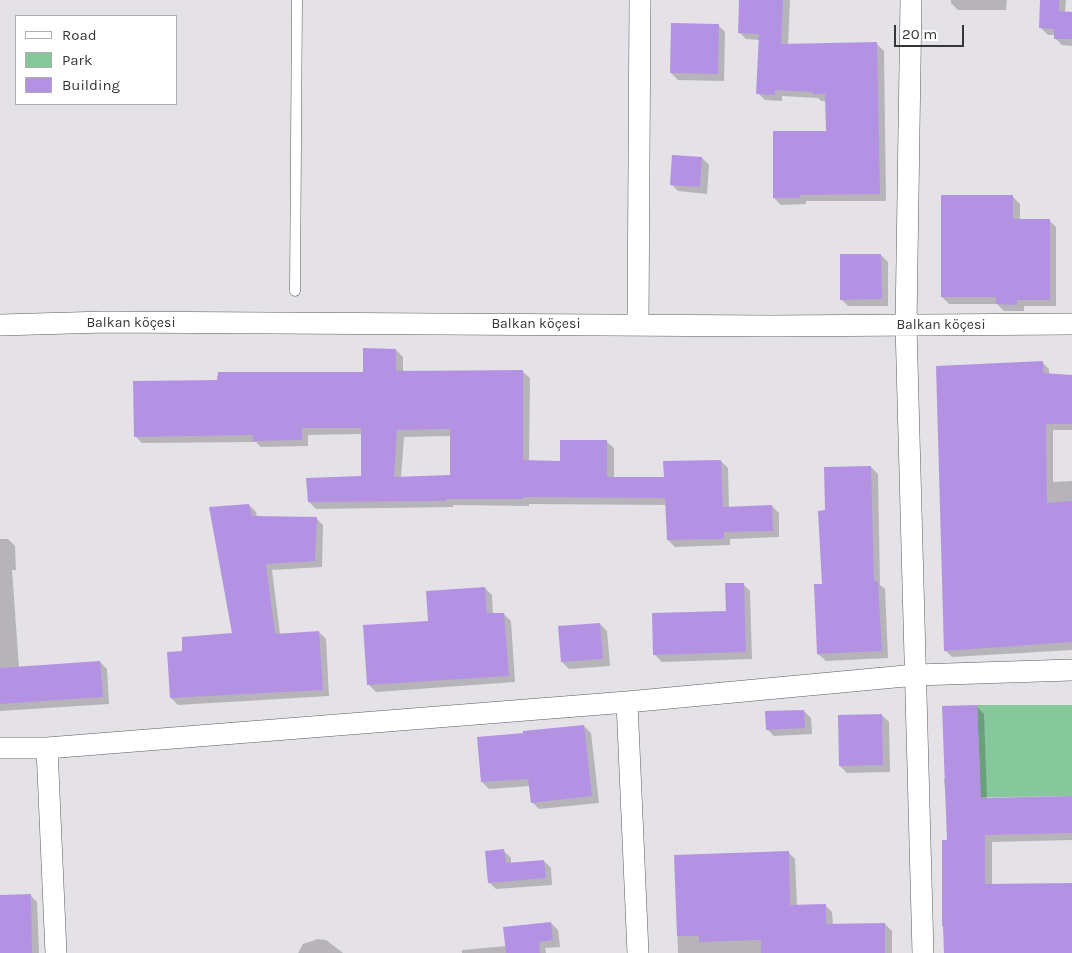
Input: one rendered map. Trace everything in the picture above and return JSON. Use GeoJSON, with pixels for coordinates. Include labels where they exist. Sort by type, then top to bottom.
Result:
{"type":"FeatureCollection","features":[{"type":"Feature","properties":{"kind":"street"},"geometry":{"type":"LineString","coordinates":[[638,325],[640,0]]}},
{"type":"Feature","properties":{"kind":"street"},"geometry":{"type":"LineString","coordinates":[[911,0],[906,325],[923,953]]}},
{"type":"Feature","properties":{"kind":"street","name":"Balkan köçesi"},"geometry":{"type":"LineString","coordinates":[[0,325],[105,322],[638,325],[1072,324]]}},
{"type":"Feature","properties":{"kind":"street"},"geometry":{"type":"LineString","coordinates":[[0,748],[47,748],[627,702],[916,674],[1072,670]]}},
{"type":"Feature","properties":{"kind":"street"},"geometry":{"type":"LineString","coordinates":[[627,702],[638,953]]}},
{"type":"Feature","properties":{"kind":"street"},"geometry":{"type":"LineString","coordinates":[[47,748],[56,953]]}},
{"type":"Feature","properties":{"kind":"lane"},"geometry":{"type":"LineString","coordinates":[[294,291],[297,0]]}},
{"type":"Feature","properties":{"kind":"green space"},"geometry":{"type":"Polygon","coordinates":[[[977,705],[1072,705],[1072,796],[946,798],[944,779],[980,777],[977,705]]]}},
{"type":"Feature","properties":{"kind":"building"},"geometry":{"type":"Polygon","coordinates":[[[739,0],[783,0],[781,44],[877,42],[880,194],[800,195],[800,198],[773,198],[773,131],[826,131],[825,94],[775,90],[775,95],[756,94],[759,34],[738,33],[739,0]]]}},
{"type":"Feature","properties":{"kind":"building"},"geometry":{"type":"Polygon","coordinates":[[[1040,0],[1059,0],[1059,11],[1072,12],[1072,39],[1054,39],[1054,29],[1039,28],[1040,0]]]}},
{"type":"Feature","properties":{"kind":"building"},"geometry":{"type":"Polygon","coordinates":[[[671,23],[719,24],[718,74],[670,73],[671,23]]]}},
{"type":"Feature","properties":{"kind":"building"},"geometry":{"type":"Polygon","coordinates":[[[672,155],[702,157],[700,187],[670,185],[672,155]]]}},
{"type":"Feature","properties":{"kind":"building"},"geometry":{"type":"Polygon","coordinates":[[[941,195],[1013,195],[1013,219],[1050,219],[1050,300],[1017,300],[1017,305],[996,304],[996,297],[941,297],[941,195]]]}},
{"type":"Feature","properties":{"kind":"building"},"geometry":{"type":"Polygon","coordinates":[[[840,254],[881,254],[882,299],[840,300],[840,254]]]}},
{"type":"Feature","properties":{"kind":"building"},"geometry":{"type":"Polygon","coordinates":[[[363,348],[396,349],[396,371],[523,370],[523,460],[560,461],[560,440],[607,440],[607,477],[664,477],[663,461],[721,460],[723,507],[772,505],[773,531],[724,532],[724,539],[667,540],[665,498],[523,497],[523,499],[446,499],[446,501],[308,502],[306,478],[361,476],[361,428],[302,428],[302,440],[253,441],[253,435],[134,437],[133,381],[217,380],[218,372],[363,372],[363,348]],[[450,429],[397,430],[394,477],[450,475],[450,429]]]}},
{"type":"Feature","properties":{"kind":"building"},"geometry":{"type":"Polygon","coordinates":[[[1043,361],[1043,373],[1072,375],[1072,424],[1046,424],[1047,503],[1072,501],[1072,642],[944,651],[936,366],[1043,361]]]}},
{"type":"Feature","properties":{"kind":"building"},"geometry":{"type":"Polygon","coordinates":[[[871,466],[874,581],[878,581],[882,651],[817,654],[814,584],[822,584],[818,511],[825,510],[824,467],[871,466]]]}},
{"type":"Feature","properties":{"kind":"building"},"geometry":{"type":"Polygon","coordinates":[[[249,504],[252,516],[317,517],[315,561],[266,564],[275,634],[319,631],[323,690],[170,698],[167,652],[182,651],[182,637],[232,633],[209,507],[249,504]]]}},
{"type":"Feature","properties":{"kind":"building"},"geometry":{"type":"Polygon","coordinates":[[[725,583],[744,583],[746,652],[653,655],[652,613],[726,611],[725,583]]]}},
{"type":"Feature","properties":{"kind":"building"},"geometry":{"type":"Polygon","coordinates":[[[485,587],[487,613],[504,613],[509,676],[367,685],[363,625],[428,621],[426,591],[485,587]]]}},
{"type":"Feature","properties":{"kind":"building"},"geometry":{"type":"Polygon","coordinates":[[[600,623],[603,659],[561,662],[558,626],[600,623]]]}},
{"type":"Feature","properties":{"kind":"building"},"geometry":{"type":"Polygon","coordinates":[[[100,661],[103,697],[0,704],[0,668],[100,661]]]}},
{"type":"Feature","properties":{"kind":"building"},"geometry":{"type":"Polygon","coordinates":[[[977,705],[981,798],[1072,796],[1072,833],[985,835],[985,884],[1072,883],[1072,953],[944,953],[942,926],[942,840],[947,840],[942,706],[977,705]]]}},
{"type":"Feature","properties":{"kind":"building"},"geometry":{"type":"Polygon","coordinates":[[[804,710],[805,728],[766,730],[765,711],[804,710]]]}},
{"type":"Feature","properties":{"kind":"building"},"geometry":{"type":"Polygon","coordinates":[[[882,714],[883,765],[839,766],[838,715],[882,714]]]}},
{"type":"Feature","properties":{"kind":"building"},"geometry":{"type":"Polygon","coordinates":[[[584,725],[592,796],[531,803],[528,779],[481,782],[477,737],[584,725]]]}},
{"type":"Feature","properties":{"kind":"building"},"geometry":{"type":"Polygon","coordinates":[[[504,849],[506,863],[544,860],[546,878],[488,883],[485,851],[504,849]]]}},
{"type":"Feature","properties":{"kind":"building"},"geometry":{"type":"Polygon","coordinates":[[[789,851],[790,905],[826,904],[826,924],[885,923],[885,953],[761,953],[761,940],[699,942],[699,936],[677,936],[674,855],[789,851]]]}},
{"type":"Feature","properties":{"kind":"building"},"geometry":{"type":"Polygon","coordinates":[[[31,894],[32,953],[0,953],[0,895],[31,894]]]}},
{"type":"Feature","properties":{"kind":"building"},"geometry":{"type":"Polygon","coordinates":[[[551,922],[553,940],[539,942],[540,953],[506,953],[503,927],[551,922]]]}}]}
